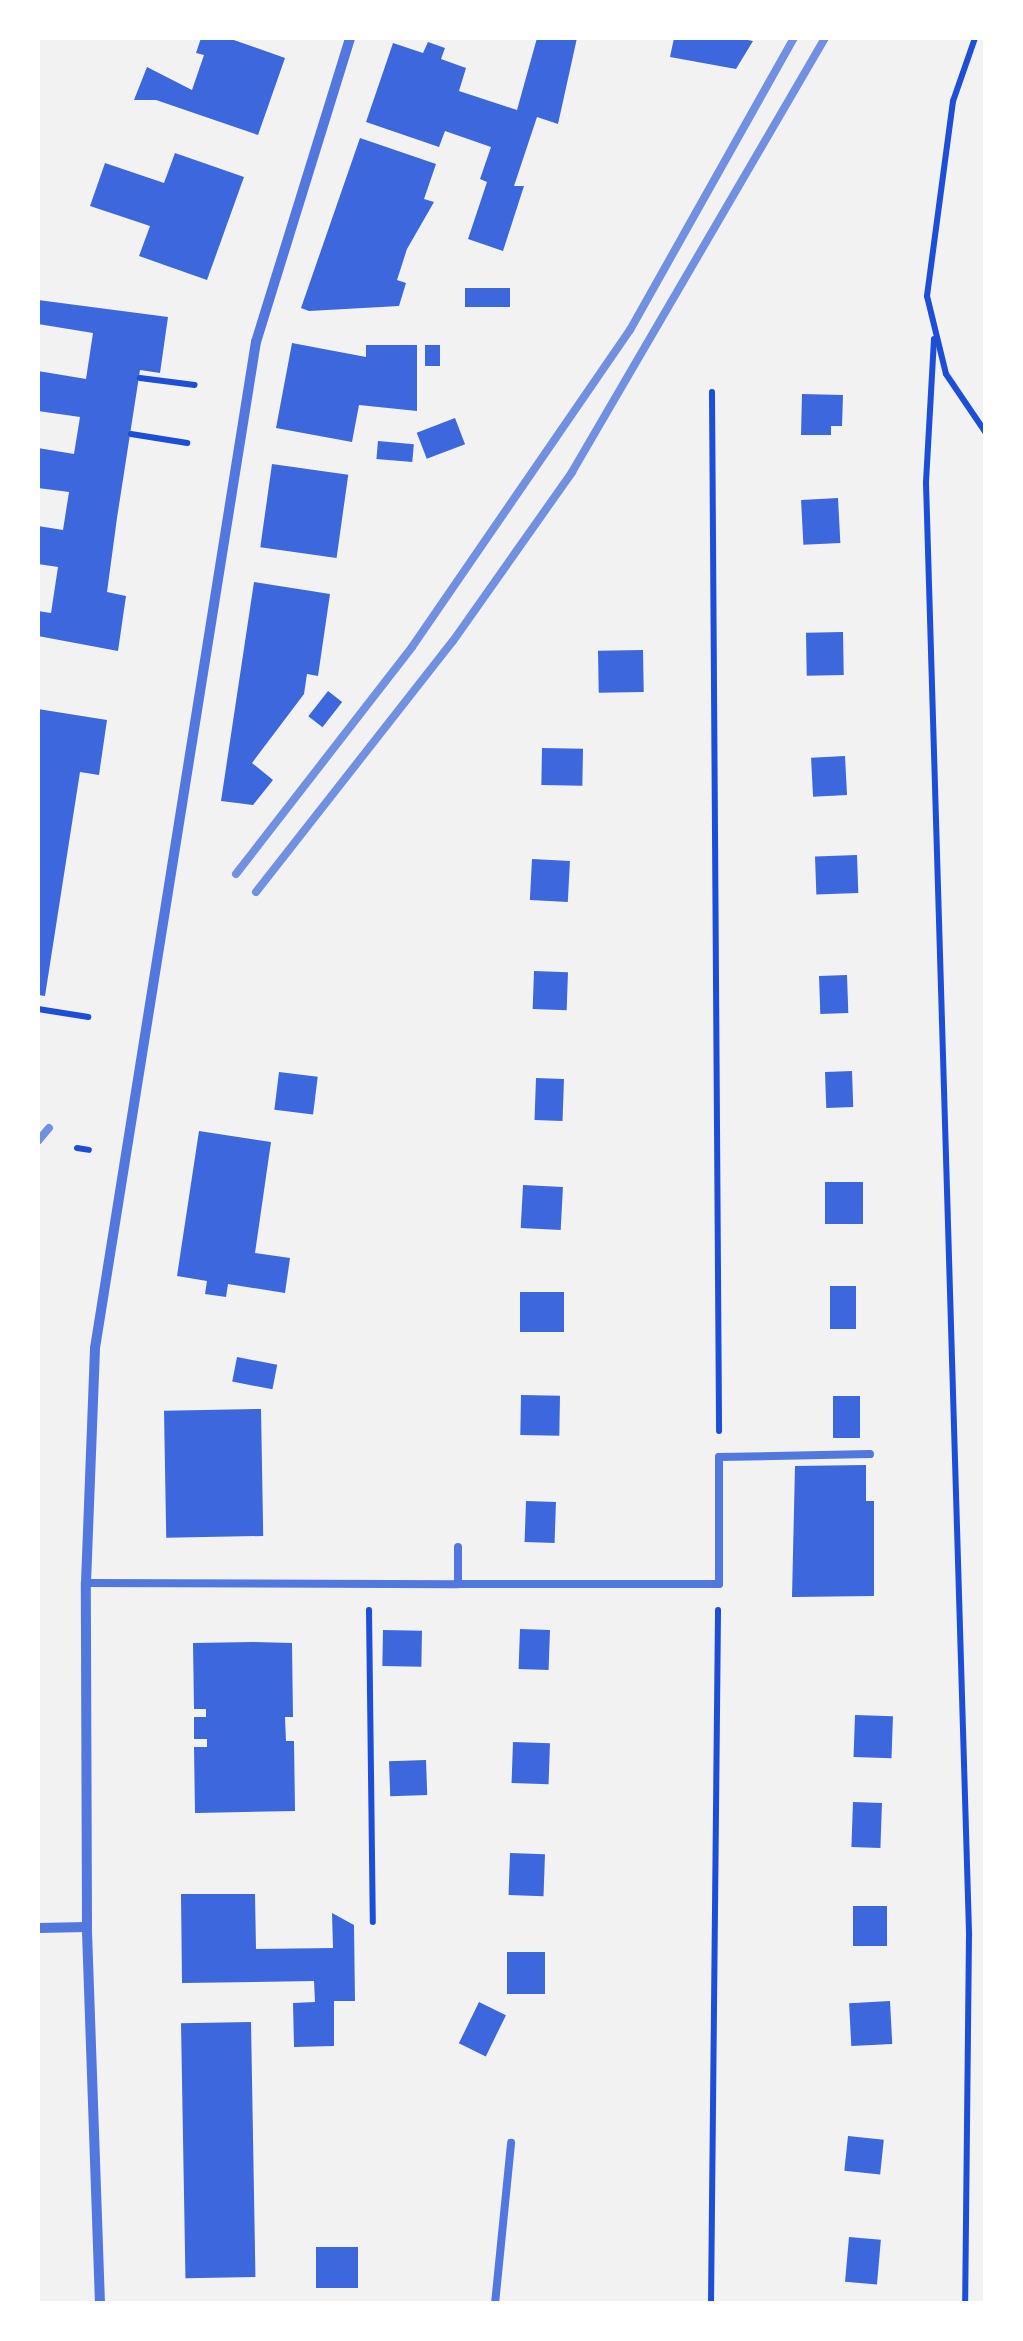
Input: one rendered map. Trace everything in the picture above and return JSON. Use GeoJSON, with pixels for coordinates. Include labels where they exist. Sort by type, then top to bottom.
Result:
{"type":"FeatureCollection","features":[{"type":"Feature","properties":{"kind":"street"},"geometry":{"type":"LineString","coordinates":[[100,2304],[87,1927],[86,1584],[94,1348],[142,1071],[256,342],[350,38]]}},
{"type":"Feature","properties":{"kind":"street"},"geometry":{"type":"LineString","coordinates":[[38,1928],[87,1927]]}},
{"type":"Feature","properties":{"kind":"lane"},"geometry":{"type":"LineString","coordinates":[[86,1584],[719,1584],[719,1457],[870,1454]]}},
{"type":"Feature","properties":{"kind":"lane"},"geometry":{"type":"LineString","coordinates":[[458,1547],[458,1584]]}},
{"type":"Feature","properties":{"kind":"lane"},"geometry":{"type":"LineString","coordinates":[[495,2304],[511,2143]]}},
{"type":"Feature","properties":{"kind":"path"},"geometry":{"type":"LineString","coordinates":[[975,38],[953,101],[934,212],[927,296],[934,339],[946,374],[986,432]]}},
{"type":"Feature","properties":{"kind":"path"},"geometry":{"type":"LineString","coordinates":[[934,339],[926,482],[969,1935],[965,2304]]}},
{"type":"Feature","properties":{"kind":"path"},"geometry":{"type":"LineString","coordinates":[[140,378],[196,385]]}},
{"type":"Feature","properties":{"kind":"path"},"geometry":{"type":"LineString","coordinates":[[712,392],[719,1457]]}},
{"type":"Feature","properties":{"kind":"path"},"geometry":{"type":"LineString","coordinates":[[131,434],[187,442]]}},
{"type":"Feature","properties":{"kind":"path"},"geometry":{"type":"LineString","coordinates":[[38,1010],[88,1017]]}},
{"type":"Feature","properties":{"kind":"path"},"geometry":{"type":"LineString","coordinates":[[77,1148],[89,1150]]}},
{"type":"Feature","properties":{"kind":"path"},"geometry":{"type":"LineString","coordinates":[[369,1584],[373,1922]]}},
{"type":"Feature","properties":{"kind":"path"},"geometry":{"type":"LineString","coordinates":[[711,2304],[719,1584]]}},
{"type":"Feature","properties":{"kind":"building"},"geometry":{"type":"Polygon","coordinates":[[[201,38],[228,38],[285,58],[258,135],[156,100],[134,100],[147,67],[192,90],[204,55],[196,53],[201,38]]]}},
{"type":"Feature","properties":{"kind":"building"},"geometry":{"type":"Polygon","coordinates":[[[537,38],[577,38],[558,124],[537,117],[514,186],[524,186],[503,251],[468,239],[487,182],[480,179],[491,147],[445,131],[439,147],[366,122],[393,43],[423,53],[428,42],[445,48],[441,59],[466,68],[459,91],[517,110],[537,38]]]}},
{"type":"Feature","properties":{"kind":"building"},"geometry":{"type":"Polygon","coordinates":[[[674,38],[753,41],[736,69],[670,57],[674,38]]]}},
{"type":"Feature","properties":{"kind":"building"},"geometry":{"type":"Polygon","coordinates":[[[360,138],[436,164],[424,199],[434,202],[407,249],[397,280],[406,283],[399,306],[309,311],[301,308],[360,138]]]}},
{"type":"Feature","properties":{"kind":"building"},"geometry":{"type":"Polygon","coordinates":[[[175,153],[244,177],[207,280],[139,256],[150,226],[90,206],[105,163],[164,183],[175,153]]]}},
{"type":"Feature","properties":{"kind":"building"},"geometry":{"type":"Polygon","coordinates":[[[465,288],[510,288],[510,307],[465,307],[465,288]]]}},
{"type":"Feature","properties":{"kind":"building"},"geometry":{"type":"Polygon","coordinates":[[[38,300],[168,317],[160,373],[140,370],[117,518],[107,592],[126,596],[118,651],[38,636],[38,611],[51,613],[58,567],[38,564],[38,526],[63,530],[69,492],[38,488],[38,448],[74,454],[80,417],[38,411],[38,371],[86,379],[93,333],[38,324],[38,300]]]}},
{"type":"Feature","properties":{"kind":"building"},"geometry":{"type":"Polygon","coordinates":[[[292,343],[366,357],[366,345],[417,345],[417,411],[359,405],[352,442],[276,428],[292,343]]]}},
{"type":"Feature","properties":{"kind":"building"},"geometry":{"type":"Polygon","coordinates":[[[425,345],[440,345],[440,366],[425,366],[425,345]]]}},
{"type":"Feature","properties":{"kind":"building"},"geometry":{"type":"Polygon","coordinates":[[[802,394],[843,395],[842,426],[831,426],[831,435],[801,435],[802,394]]]}},
{"type":"Feature","properties":{"kind":"building"},"geometry":{"type":"Polygon","coordinates":[[[455,418],[465,444],[427,459],[417,433],[455,418]]]}},
{"type":"Feature","properties":{"kind":"building"},"geometry":{"type":"Polygon","coordinates":[[[378,441],[414,444],[412,462],[376,459],[378,441]]]}},
{"type":"Feature","properties":{"kind":"building"},"geometry":{"type":"Polygon","coordinates":[[[272,464],[348,475],[337,558],[260,547],[272,464]]]}},
{"type":"Feature","properties":{"kind":"building"},"geometry":{"type":"Polygon","coordinates":[[[838,498],[840,543],[803,545],[801,500],[838,498]]]}},
{"type":"Feature","properties":{"kind":"building"},"geometry":{"type":"Polygon","coordinates":[[[254,582],[330,594],[318,676],[307,674],[304,694],[252,763],[273,780],[253,805],[221,801],[254,582]]]}},
{"type":"Feature","properties":{"kind":"building"},"geometry":{"type":"Polygon","coordinates":[[[843,632],[844,675],[807,676],[806,633],[843,632]]]}},
{"type":"Feature","properties":{"kind":"building"},"geometry":{"type":"Polygon","coordinates":[[[643,650],[644,692],[599,693],[598,651],[643,650]]]}},
{"type":"Feature","properties":{"kind":"building"},"geometry":{"type":"Polygon","coordinates":[[[328,691],[342,702],[322,727],[308,716],[328,691]]]}},
{"type":"Feature","properties":{"kind":"building"},"geometry":{"type":"Polygon","coordinates":[[[38,709],[107,720],[99,775],[80,772],[45,996],[38,995],[38,709]]]}},
{"type":"Feature","properties":{"kind":"building"},"geometry":{"type":"Polygon","coordinates":[[[542,748],[583,749],[582,786],[541,785],[542,748]]]}},
{"type":"Feature","properties":{"kind":"building"},"geometry":{"type":"Polygon","coordinates":[[[845,756],[847,795],[813,797],[811,758],[845,756]]]}},
{"type":"Feature","properties":{"kind":"building"},"geometry":{"type":"Polygon","coordinates":[[[857,855],[858,893],[816,894],[815,856],[857,855]]]}},
{"type":"Feature","properties":{"kind":"building"},"geometry":{"type":"Polygon","coordinates":[[[532,859],[570,861],[568,902],[530,900],[532,859]]]}},
{"type":"Feature","properties":{"kind":"building"},"geometry":{"type":"Polygon","coordinates":[[[534,971],[568,972],[567,1010],[533,1009],[534,971]]]}},
{"type":"Feature","properties":{"kind":"building"},"geometry":{"type":"Polygon","coordinates":[[[847,975],[848,1013],[820,1014],[819,976],[847,975]]]}},
{"type":"Feature","properties":{"kind":"building"},"geometry":{"type":"Polygon","coordinates":[[[852,1071],[853,1107],[826,1108],[825,1072],[852,1071]]]}},
{"type":"Feature","properties":{"kind":"building"},"geometry":{"type":"Polygon","coordinates":[[[279,1072],[318,1077],[313,1114],[274,1110],[279,1072]]]}},
{"type":"Feature","properties":{"kind":"building"},"geometry":{"type":"Polygon","coordinates":[[[536,1078],[564,1079],[563,1121],[535,1120],[536,1078]]]}},
{"type":"Feature","properties":{"kind":"building"},"geometry":{"type":"Polygon","coordinates":[[[199,1131],[271,1142],[255,1253],[290,1258],[285,1293],[228,1284],[226,1297],[205,1294],[207,1281],[177,1276],[199,1131]]]}},
{"type":"Feature","properties":{"kind":"building"},"geometry":{"type":"Polygon","coordinates":[[[825,1182],[863,1182],[863,1224],[825,1224],[825,1182]]]}},
{"type":"Feature","properties":{"kind":"building"},"geometry":{"type":"Polygon","coordinates":[[[523,1185],[563,1187],[561,1230],[521,1228],[523,1185]]]}},
{"type":"Feature","properties":{"kind":"building"},"geometry":{"type":"Polygon","coordinates":[[[830,1286],[856,1286],[856,1329],[830,1329],[830,1286]]]}},
{"type":"Feature","properties":{"kind":"building"},"geometry":{"type":"Polygon","coordinates":[[[520,1292],[564,1292],[564,1332],[520,1332],[520,1292]]]}},
{"type":"Feature","properties":{"kind":"building"},"geometry":{"type":"Polygon","coordinates":[[[237,1357],[277,1365],[272,1389],[232,1382],[237,1357]]]}},
{"type":"Feature","properties":{"kind":"building"},"geometry":{"type":"Polygon","coordinates":[[[521,1395],[560,1396],[559,1436],[520,1435],[521,1395]]]}},
{"type":"Feature","properties":{"kind":"building"},"geometry":{"type":"Polygon","coordinates":[[[833,1396],[860,1396],[860,1438],[833,1438],[833,1396]]]}},
{"type":"Feature","properties":{"kind":"building"},"geometry":{"type":"Polygon","coordinates":[[[261,1409],[263,1536],[166,1538],[164,1411],[261,1409]]]}},
{"type":"Feature","properties":{"kind":"building"},"geometry":{"type":"Polygon","coordinates":[[[866,1465],[866,1501],[874,1501],[874,1596],[792,1597],[795,1466],[866,1465]]]}},
{"type":"Feature","properties":{"kind":"building"},"geometry":{"type":"Polygon","coordinates":[[[526,1501],[556,1502],[555,1543],[525,1542],[526,1501]]]}},
{"type":"Feature","properties":{"kind":"building"},"geometry":{"type":"Polygon","coordinates":[[[520,1629],[550,1630],[549,1670],[519,1669],[520,1629]]]}},
{"type":"Feature","properties":{"kind":"building"},"geometry":{"type":"Polygon","coordinates":[[[383,1630],[422,1631],[421,1667],[382,1666],[383,1630]]]}},
{"type":"Feature","properties":{"kind":"building"},"geometry":{"type":"Polygon","coordinates":[[[193,1643],[292,1643],[293,1717],[285,1717],[286,1741],[294,1741],[295,1811],[195,1813],[194,1747],[207,1747],[207,1739],[194,1739],[194,1717],[206,1717],[206,1709],[194,1709],[193,1643]]]}},
{"type":"Feature","properties":{"kind":"building"},"geometry":{"type":"Polygon","coordinates":[[[855,1715],[893,1716],[892,1758],[854,1757],[855,1715]]]}},
{"type":"Feature","properties":{"kind":"building"},"geometry":{"type":"Polygon","coordinates":[[[513,1742],[550,1743],[549,1784],[512,1783],[513,1742]]]}},
{"type":"Feature","properties":{"kind":"building"},"geometry":{"type":"Polygon","coordinates":[[[426,1760],[427,1795],[390,1796],[389,1761],[426,1760]]]}},
{"type":"Feature","properties":{"kind":"building"},"geometry":{"type":"Polygon","coordinates":[[[853,1802],[882,1803],[880,1848],[851,1847],[853,1802]]]}},
{"type":"Feature","properties":{"kind":"building"},"geometry":{"type":"Polygon","coordinates":[[[510,1853],[545,1854],[544,1896],[509,1895],[510,1853]]]}},
{"type":"Feature","properties":{"kind":"building"},"geometry":{"type":"Polygon","coordinates":[[[181,1894],[255,1894],[256,1949],[333,1948],[332,1913],[354,1925],[355,2001],[334,2001],[334,2046],[294,2047],[293,2003],[315,2002],[314,1981],[182,1983],[181,1894]]]}},
{"type":"Feature","properties":{"kind":"building"},"geometry":{"type":"Polygon","coordinates":[[[853,1906],[887,1906],[887,1946],[853,1946],[853,1906]]]}},
{"type":"Feature","properties":{"kind":"building"},"geometry":{"type":"Polygon","coordinates":[[[507,1952],[545,1952],[545,1994],[507,1994],[507,1952]]]}},
{"type":"Feature","properties":{"kind":"building"},"geometry":{"type":"Polygon","coordinates":[[[890,2001],[892,2044],[851,2046],[849,2003],[890,2001]]]}},
{"type":"Feature","properties":{"kind":"building"},"geometry":{"type":"Polygon","coordinates":[[[479,2002],[506,2015],[486,2056],[459,2043],[479,2002]]]}},
{"type":"Feature","properties":{"kind":"building"},"geometry":{"type":"Polygon","coordinates":[[[251,2022],[255,2277],[185,2278],[181,2023],[251,2022]]]}},
{"type":"Feature","properties":{"kind":"building"},"geometry":{"type":"Polygon","coordinates":[[[848,2136],[884,2140],[880,2175],[844,2171],[848,2136]]]}},
{"type":"Feature","properties":{"kind":"building"},"geometry":{"type":"Polygon","coordinates":[[[849,2237],[881,2240],[877,2285],[845,2282],[849,2237]]]}},
{"type":"Feature","properties":{"kind":"building"},"geometry":{"type":"Polygon","coordinates":[[[316,2247],[358,2247],[358,2288],[316,2288],[316,2247]]]}},
{"type":"Feature","properties":{"kind":"railway"},"geometry":{"type":"LineString","coordinates":[[236,874],[412,647],[630,330],[794,38]]}},
{"type":"Feature","properties":{"kind":"railway"},"geometry":{"type":"LineString","coordinates":[[256,892],[453,641],[572,472],[825,38]]}},
{"type":"Feature","properties":{"kind":"railway"},"geometry":{"type":"LineString","coordinates":[[38,1141],[49,1128]]}}]}
